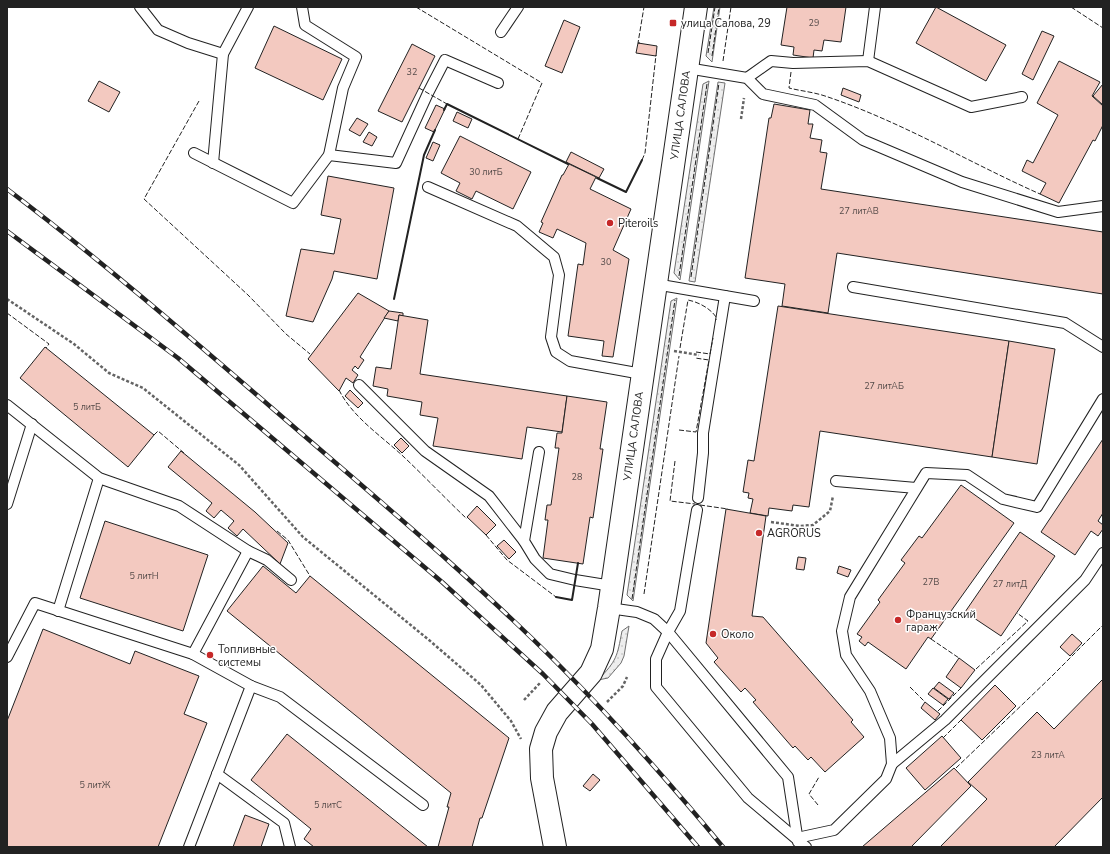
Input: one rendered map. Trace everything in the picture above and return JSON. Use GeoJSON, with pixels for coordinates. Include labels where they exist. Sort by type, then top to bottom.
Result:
{"type":"FeatureCollection","features":[{"type":"Feature","properties":{"kind":"street","name":"УЛИЦА САЛОВА"},"geometry":{"type":"LineString","coordinates":[[555,847],[542,778],[541,749],[546,732],[557,712],[591,674],[602,649],[696,7]]}},
{"type":"Feature","properties":{"kind":"lane"},"geometry":{"type":"LineString","coordinates":[[140,7],[158,30],[188,43],[223,54]]}},
{"type":"Feature","properties":{"kind":"lane"},"geometry":{"type":"LineString","coordinates":[[213,163],[223,54],[248,7]]}},
{"type":"Feature","properties":{"kind":"lane"},"geometry":{"type":"LineString","coordinates":[[194,153],[293,203],[329,155],[344,88],[356,57],[305,25],[302,7]]}},
{"type":"Feature","properties":{"kind":"lane"},"geometry":{"type":"LineString","coordinates":[[501,32],[518,7]]}},
{"type":"Feature","properties":{"kind":"lane"},"geometry":{"type":"LineString","coordinates":[[868,61],[875,7]]}},
{"type":"Feature","properties":{"kind":"lane"},"geometry":{"type":"LineString","coordinates":[[329,155],[396,163],[445,60],[498,83]]}},
{"type":"Feature","properties":{"kind":"lane"},"geometry":{"type":"LineString","coordinates":[[747,78],[771,61],[793,63],[868,61],[971,107],[1022,97]]}},
{"type":"Feature","properties":{"kind":"lane"},"geometry":{"type":"LineString","coordinates":[[687,68],[747,78],[763,94],[815,105],[863,140],[962,182],[1058,212],[1103,206]]}},
{"type":"Feature","properties":{"kind":"lane"},"geometry":{"type":"LineString","coordinates":[[428,187],[517,226],[554,257],[559,275],[552,337],[556,352],[570,361],[642,374]]}},
{"type":"Feature","properties":{"kind":"lane"},"geometry":{"type":"LineString","coordinates":[[655,284],[754,301]]}},
{"type":"Feature","properties":{"kind":"lane"},"geometry":{"type":"LineString","coordinates":[[853,288],[1065,323],[1103,347]]}},
{"type":"Feature","properties":{"kind":"lane"},"geometry":{"type":"LineString","coordinates":[[698,498],[703,453],[702,433],[724,296]]}},
{"type":"Feature","properties":{"kind":"lane"},"geometry":{"type":"LineString","coordinates":[[359,384],[425,451],[489,496],[536,559],[550,574],[612,586]]}},
{"type":"Feature","properties":{"kind":"lane"},"geometry":{"type":"LineString","coordinates":[[798,843],[834,830],[886,779],[892,764],[890,738],[870,691],[846,655],[842,631],[850,597],[926,473],[967,475],[1003,499],[1037,507],[1103,399]]}},
{"type":"Feature","properties":{"kind":"lane"},"geometry":{"type":"LineString","coordinates":[[7,405],[99,478],[179,506],[248,551],[267,560],[291,580]]}},
{"type":"Feature","properties":{"kind":"lane"},"geometry":{"type":"LineString","coordinates":[[7,504],[32,424]]}},
{"type":"Feature","properties":{"kind":"lane"},"geometry":{"type":"LineString","coordinates":[[524,541],[539,452]]}},
{"type":"Feature","properties":{"kind":"lane"},"geometry":{"type":"LineString","coordinates":[[58,611],[99,478]]}},
{"type":"Feature","properties":{"kind":"lane"},"geometry":{"type":"LineString","coordinates":[[836,481],[916,488]]}},
{"type":"Feature","properties":{"kind":"lane"},"geometry":{"type":"LineString","coordinates":[[697,510],[680,611],[668,632],[656,659],[656,687],[748,798],[798,843],[806,847]]}},
{"type":"Feature","properties":{"kind":"lane"},"geometry":{"type":"LineString","coordinates":[[194,654],[248,551]]}},
{"type":"Feature","properties":{"kind":"lane"},"geometry":{"type":"LineString","coordinates":[[892,764],[945,720],[1085,580],[1103,553]]}},
{"type":"Feature","properties":{"kind":"lane"},"geometry":{"type":"LineString","coordinates":[[7,657],[35,603],[194,654],[251,686],[280,697],[423,805]]}},
{"type":"Feature","properties":{"kind":"lane"},"geometry":{"type":"LineString","coordinates":[[609,608],[637,612],[654,619],[668,632],[788,777],[798,843]]}},
{"type":"Feature","properties":{"kind":"lane"},"geometry":{"type":"LineString","coordinates":[[189,847],[251,686]]}},
{"type":"Feature","properties":{"kind":"lane"},"geometry":{"type":"LineString","coordinates":[[217,774],[284,823],[290,847]]}},
{"type":"Feature","properties":{"kind":"path"},"geometry":{"type":"LineString","coordinates":[[7,299],[74,344],[109,373],[143,388],[239,465],[303,537],[429,640],[481,685],[511,721],[521,739]]}},
{"type":"Feature","properties":{"kind":"path"},"geometry":{"type":"LineString","coordinates":[[674,351],[715,357]]}},
{"type":"Feature","properties":{"kind":"path"},"geometry":{"type":"LineString","coordinates":[[771,522],[800,526],[813,525],[830,511],[836,481]]}},
{"type":"Feature","properties":{"kind":"path"},"geometry":{"type":"LineString","coordinates":[[607,702],[624,686],[627,677]]}},
{"type":"Feature","properties":{"kind":"path"},"geometry":{"type":"LineString","coordinates":[[524,700],[540,683]]}},
{"type":"Feature","properties":{"kind":"shaded area"},"geometry":{"type":"Polygon","coordinates":[[[714,7],[720,7],[712,62],[706,56],[714,7]]]}},
{"type":"Feature","properties":{"kind":"shaded area"},"geometry":{"type":"Polygon","coordinates":[[[709,81],[680,280],[674,273],[703,84],[709,81]]]}},
{"type":"Feature","properties":{"kind":"shaded area"},"geometry":{"type":"Polygon","coordinates":[[[718,82],[725,83],[695,282],[689,281],[718,82]]]}},
{"type":"Feature","properties":{"kind":"shaded area"},"geometry":{"type":"Polygon","coordinates":[[[677,298],[633,601],[627,595],[671,301],[677,298]]]}},
{"type":"Feature","properties":{"kind":"shaded area"},"geometry":{"type":"Polygon","coordinates":[[[629,626],[624,656],[621,663],[608,678],[598,680],[613,663],[622,631],[629,626]]]}},
{"type":"Feature","properties":{"kind":"building"},"geometry":{"type":"Polygon","coordinates":[[[787,7],[846,7],[841,42],[824,40],[822,51],[814,50],[813,58],[793,55],[794,47],[781,45],[787,7]]]}},
{"type":"Feature","properties":{"kind":"building"},"geometry":{"type":"Polygon","coordinates":[[[936,7],[1006,45],[986,81],[916,43],[936,7]]]}},
{"type":"Feature","properties":{"kind":"building"},"geometry":{"type":"Polygon","coordinates":[[[564,20],[580,27],[562,73],[545,66],[564,20]]]}},
{"type":"Feature","properties":{"kind":"building"},"geometry":{"type":"Polygon","coordinates":[[[274,26],[342,59],[323,100],[255,68],[274,26]]]}},
{"type":"Feature","properties":{"kind":"building"},"geometry":{"type":"Polygon","coordinates":[[[1042,31],[1054,36],[1033,80],[1022,74],[1042,31]]]}},
{"type":"Feature","properties":{"kind":"building"},"geometry":{"type":"Polygon","coordinates":[[[638,43],[657,46],[656,56],[636,53],[638,43]]]}},
{"type":"Feature","properties":{"kind":"building"},"geometry":{"type":"Polygon","coordinates":[[[412,44],[435,56],[402,122],[378,111],[412,44]]]}},
{"type":"Feature","properties":{"kind":"building"},"geometry":{"type":"Polygon","coordinates":[[[1059,61],[1100,82],[1092,96],[1103,106],[1103,125],[1095,141],[1093,140],[1059,203],[1040,194],[1046,183],[1022,171],[1027,160],[1033,163],[1058,115],[1037,103],[1059,61]]]}},
{"type":"Feature","properties":{"kind":"building"},"geometry":{"type":"Polygon","coordinates":[[[99,81],[120,92],[109,112],[88,101],[99,81]]]}},
{"type":"Feature","properties":{"kind":"building"},"geometry":{"type":"Polygon","coordinates":[[[1103,84],[1103,105],[1093,96],[1103,84]]]}},
{"type":"Feature","properties":{"kind":"building"},"geometry":{"type":"Polygon","coordinates":[[[843,88],[861,95],[859,102],[841,95],[843,88]]]}},
{"type":"Feature","properties":{"kind":"building"},"geometry":{"type":"Polygon","coordinates":[[[774,104],[810,110],[808,124],[813,124],[810,138],[822,140],[820,152],[827,153],[821,189],[1103,232],[1103,294],[837,253],[828,313],[782,306],[785,284],[745,278],[769,118],[771,118],[774,104]]]}},
{"type":"Feature","properties":{"kind":"building"},"geometry":{"type":"Polygon","coordinates":[[[436,105],[445,109],[434,132],[425,128],[436,105]]]}},
{"type":"Feature","properties":{"kind":"building"},"geometry":{"type":"Polygon","coordinates":[[[457,112],[472,119],[468,128],[453,121],[457,112]]]}},
{"type":"Feature","properties":{"kind":"building"},"geometry":{"type":"Polygon","coordinates":[[[357,118],[368,124],[360,136],[349,130],[357,118]]]}},
{"type":"Feature","properties":{"kind":"building"},"geometry":{"type":"Polygon","coordinates":[[[369,132],[377,137],[372,146],[363,142],[369,132]]]}},
{"type":"Feature","properties":{"kind":"building"},"geometry":{"type":"Polygon","coordinates":[[[460,136],[531,172],[513,209],[476,191],[472,199],[456,191],[460,183],[441,173],[460,136]]]}},
{"type":"Feature","properties":{"kind":"building"},"geometry":{"type":"Polygon","coordinates":[[[433,142],[440,145],[433,161],[426,158],[433,142]]]}},
{"type":"Feature","properties":{"kind":"building"},"geometry":{"type":"Polygon","coordinates":[[[571,152],[604,169],[599,178],[566,162],[571,152]]]}},
{"type":"Feature","properties":{"kind":"building"},"geometry":{"type":"Polygon","coordinates":[[[569,164],[596,177],[590,189],[631,209],[613,250],[629,259],[613,357],[602,356],[604,341],[568,336],[578,264],[583,265],[586,243],[557,229],[553,238],[539,232],[543,223],[541,222],[562,175],[569,164]]]}},
{"type":"Feature","properties":{"kind":"building"},"geometry":{"type":"Polygon","coordinates":[[[328,176],[394,188],[377,279],[334,271],[313,322],[286,316],[301,249],[334,254],[341,219],[321,215],[328,176]]]}},
{"type":"Feature","properties":{"kind":"building"},"geometry":{"type":"Polygon","coordinates":[[[358,293],[389,311],[360,357],[364,360],[358,369],[355,366],[352,370],[358,375],[353,383],[346,378],[339,391],[308,359],[358,293]]]}},
{"type":"Feature","properties":{"kind":"building"},"geometry":{"type":"Polygon","coordinates":[[[778,306],[1009,341],[992,457],[820,431],[809,507],[793,505],[792,511],[769,508],[768,516],[750,513],[753,499],[748,498],[749,493],[743,492],[748,460],[754,461],[778,306]]]}},
{"type":"Feature","properties":{"kind":"building"},"geometry":{"type":"Polygon","coordinates":[[[389,311],[403,313],[403,316],[399,315],[398,321],[384,318],[389,311]]]}},
{"type":"Feature","properties":{"kind":"building"},"geometry":{"type":"Polygon","coordinates":[[[399,315],[428,320],[420,374],[567,396],[562,432],[527,427],[522,459],[433,446],[438,418],[420,415],[422,402],[387,396],[388,389],[373,386],[376,367],[391,369],[399,315]]]}},
{"type":"Feature","properties":{"kind":"building"},"geometry":{"type":"Polygon","coordinates":[[[1009,341],[1055,349],[1037,464],[992,457],[1009,341]]]}},
{"type":"Feature","properties":{"kind":"building"},"geometry":{"type":"Polygon","coordinates":[[[45,347],[154,435],[128,467],[20,378],[45,347]]]}},
{"type":"Feature","properties":{"kind":"building"},"geometry":{"type":"Polygon","coordinates":[[[350,390],[363,403],[358,408],[345,396],[350,390]]]}},
{"type":"Feature","properties":{"kind":"building"},"geometry":{"type":"Polygon","coordinates":[[[567,396],[607,402],[600,449],[603,449],[593,518],[590,517],[583,564],[543,558],[548,520],[545,520],[547,505],[551,505],[559,448],[555,448],[557,433],[562,433],[567,396]]]}},
{"type":"Feature","properties":{"kind":"building"},"geometry":{"type":"Polygon","coordinates":[[[401,438],[409,446],[402,453],[394,445],[401,438]]]}},
{"type":"Feature","properties":{"kind":"building"},"geometry":{"type":"Polygon","coordinates":[[[1103,439],[1103,513],[1098,521],[1103,525],[1103,529],[1098,536],[1091,531],[1075,555],[1041,532],[1103,439]]]}},
{"type":"Feature","properties":{"kind":"building"},"geometry":{"type":"Polygon","coordinates":[[[181,451],[255,512],[288,543],[280,564],[243,529],[237,536],[228,528],[234,521],[221,510],[214,518],[206,511],[212,503],[168,467],[181,451]]]}},
{"type":"Feature","properties":{"kind":"building"},"geometry":{"type":"Polygon","coordinates":[[[961,485],[1014,523],[931,639],[928,637],[906,669],[868,642],[865,646],[859,641],[862,637],[857,634],[880,602],[878,600],[905,563],[901,560],[919,536],[922,538],[961,485]]]}},
{"type":"Feature","properties":{"kind":"building"},"geometry":{"type":"Polygon","coordinates":[[[477,506],[496,525],[486,535],[467,517],[477,506]]]}},
{"type":"Feature","properties":{"kind":"building"},"geometry":{"type":"Polygon","coordinates":[[[726,509],[766,516],[752,616],[763,617],[853,720],[851,722],[864,737],[825,772],[811,757],[808,760],[795,746],[793,748],[753,702],[756,700],[745,688],[741,692],[714,662],[718,658],[706,643],[726,509]]]}},
{"type":"Feature","properties":{"kind":"building"},"geometry":{"type":"Polygon","coordinates":[[[105,521],[208,555],[183,631],[80,598],[105,521]]]}},
{"type":"Feature","properties":{"kind":"building"},"geometry":{"type":"Polygon","coordinates":[[[1020,532],[1055,556],[1001,636],[965,612],[1020,532]]]}},
{"type":"Feature","properties":{"kind":"building"},"geometry":{"type":"Polygon","coordinates":[[[504,540],[516,552],[509,559],[497,546],[504,540]]]}},
{"type":"Feature","properties":{"kind":"building"},"geometry":{"type":"Polygon","coordinates":[[[798,557],[806,558],[804,570],[796,569],[798,557]]]}},
{"type":"Feature","properties":{"kind":"building"},"geometry":{"type":"Polygon","coordinates":[[[263,566],[296,593],[310,576],[509,738],[482,818],[480,818],[472,847],[438,847],[449,807],[447,807],[451,793],[227,611],[263,566]]]}},
{"type":"Feature","properties":{"kind":"building"},"geometry":{"type":"Polygon","coordinates":[[[839,566],[851,570],[848,577],[837,573],[839,566]]]}},
{"type":"Feature","properties":{"kind":"building"},"geometry":{"type":"Polygon","coordinates":[[[43,629],[130,664],[135,651],[199,676],[184,714],[207,723],[158,847],[7,847],[7,721],[43,629]]]}},
{"type":"Feature","properties":{"kind":"building"},"geometry":{"type":"Polygon","coordinates":[[[1072,634],[1082,643],[1070,656],[1060,647],[1072,634]]]}},
{"type":"Feature","properties":{"kind":"building"},"geometry":{"type":"Polygon","coordinates":[[[959,658],[975,670],[961,688],[946,677],[959,658]]]}},
{"type":"Feature","properties":{"kind":"building"},"geometry":{"type":"Polygon","coordinates":[[[1103,679],[1103,797],[1054,847],[940,847],[987,799],[968,782],[1037,712],[1054,729],[1103,679]]]}},
{"type":"Feature","properties":{"kind":"building"},"geometry":{"type":"Polygon","coordinates":[[[939,682],[954,693],[949,699],[934,688],[939,682]]]}},
{"type":"Feature","properties":{"kind":"building"},"geometry":{"type":"Polygon","coordinates":[[[995,685],[1016,706],[982,740],[961,720],[995,685]]]}},
{"type":"Feature","properties":{"kind":"building"},"geometry":{"type":"Polygon","coordinates":[[[933,688],[948,699],[943,705],[928,694],[933,688]]]}},
{"type":"Feature","properties":{"kind":"building"},"geometry":{"type":"Polygon","coordinates":[[[925,702],[940,714],[935,720],[921,708],[925,702]]]}},
{"type":"Feature","properties":{"kind":"building"},"geometry":{"type":"Polygon","coordinates":[[[287,734],[428,847],[314,847],[304,839],[311,829],[251,780],[287,734]]]}},
{"type":"Feature","properties":{"kind":"building"},"geometry":{"type":"Polygon","coordinates":[[[942,736],[961,758],[925,790],[906,768],[942,736]]]}},
{"type":"Feature","properties":{"kind":"building"},"geometry":{"type":"Polygon","coordinates":[[[954,768],[971,786],[911,847],[862,847],[954,768]]]}},
{"type":"Feature","properties":{"kind":"building"},"geometry":{"type":"Polygon","coordinates":[[[593,774],[600,780],[590,791],[583,786],[593,774]]]}},
{"type":"Feature","properties":{"kind":"building"},"geometry":{"type":"Polygon","coordinates":[[[245,815],[269,824],[261,847],[233,847],[245,815]]]}},
{"type":"Feature","properties":{"kind":"railway"},"geometry":{"type":"LineString","coordinates":[[7,189],[117,276],[460,571],[525,631],[600,707],[683,799],[723,847]]}},
{"type":"Feature","properties":{"kind":"railway"},"geometry":{"type":"LineString","coordinates":[[7,231],[178,358],[442,582],[543,674],[592,724],[698,847]]}},
{"type":"Feature","properties":{"kind":"fence"},"geometry":{"type":"LineString","coordinates":[[416,7],[542,83],[518,139]]}},
{"type":"Feature","properties":{"kind":"fence"},"geometry":{"type":"LineString","coordinates":[[640,43],[638,43],[644,7]]}},
{"type":"Feature","properties":{"kind":"fence"},"geometry":{"type":"LineString","coordinates":[[708,53],[715,7]]}},
{"type":"Feature","properties":{"kind":"fence"},"geometry":{"type":"LineString","coordinates":[[712,56],[719,7]]}},
{"type":"Feature","properties":{"kind":"fence"},"geometry":{"type":"LineString","coordinates":[[723,61],[731,7]]}},
{"type":"Feature","properties":{"kind":"fence"},"geometry":{"type":"LineString","coordinates":[[1071,7],[1103,28]]}},
{"type":"Feature","properties":{"kind":"fence"},"geometry":{"type":"LineString","coordinates":[[642,160],[645,153],[656,55]]}},
{"type":"Feature","properties":{"kind":"fence"},"geometry":{"type":"LineString","coordinates":[[791,72],[789,88],[816,93],[880,117],[1040,194]]}},
{"type":"Feature","properties":{"kind":"fence"},"geometry":{"type":"LineString","coordinates":[[691,277],[719,83]]}},
{"type":"Feature","properties":{"kind":"fence"},"geometry":{"type":"LineString","coordinates":[[679,276],[707,84]]}},
{"type":"Feature","properties":{"kind":"fence"},"geometry":{"type":"LineString","coordinates":[[419,88],[447,104]]}},
{"type":"Feature","properties":{"kind":"fence"},"geometry":{"type":"LineString","coordinates":[[199,101],[144,199],[248,295],[286,334],[310,354]]}},
{"type":"Feature","properties":{"kind":"fence"},"geometry":{"type":"LineString","coordinates":[[632,599],[675,300]]}},
{"type":"Feature","properties":{"kind":"fence"},"geometry":{"type":"LineString","coordinates":[[680,348],[688,300],[696,302],[707,308],[716,317],[716,320]]}},
{"type":"Feature","properties":{"kind":"fence"},"geometry":{"type":"LineString","coordinates":[[7,313],[49,344],[46,348]]}},
{"type":"Feature","properties":{"kind":"fence"},"geometry":{"type":"LineString","coordinates":[[696,352],[710,354],[713,338]]}},
{"type":"Feature","properties":{"kind":"fence"},"geometry":{"type":"LineString","coordinates":[[644,594],[679,356]]}},
{"type":"Feature","properties":{"kind":"fence"},"geometry":{"type":"LineString","coordinates":[[679,430],[696,432],[709,360],[695,358]]}},
{"type":"Feature","properties":{"kind":"fence"},"geometry":{"type":"LineString","coordinates":[[339,390],[360,418],[405,458],[467,519]]}},
{"type":"Feature","properties":{"kind":"fence"},"geometry":{"type":"LineString","coordinates":[[154,435],[158,431],[184,453]]}},
{"type":"Feature","properties":{"kind":"fence"},"geometry":{"type":"LineString","coordinates":[[675,461],[670,501],[695,504]]}},
{"type":"Feature","properties":{"kind":"fence"},"geometry":{"type":"LineString","coordinates":[[700,505],[728,509]]}},
{"type":"Feature","properties":{"kind":"fence"},"geometry":{"type":"LineString","coordinates":[[277,531],[288,540],[310,576]]}},
{"type":"Feature","properties":{"kind":"fence"},"geometry":{"type":"LineString","coordinates":[[486,535],[507,560],[556,597]]}},
{"type":"Feature","properties":{"kind":"fence"},"geometry":{"type":"LineString","coordinates":[[976,669],[1028,621],[1017,613]]}},
{"type":"Feature","properties":{"kind":"fence"},"geometry":{"type":"LineString","coordinates":[[956,768],[1103,625]]}},
{"type":"Feature","properties":{"kind":"fence"},"geometry":{"type":"LineString","coordinates":[[931,639],[959,658]]}},
{"type":"Feature","properties":{"kind":"fence"},"geometry":{"type":"LineString","coordinates":[[910,687],[925,702]]}},
{"type":"Feature","properties":{"kind":"fence"},"geometry":{"type":"LineString","coordinates":[[938,711],[961,688]]}},
{"type":"Feature","properties":{"kind":"fence"},"geometry":{"type":"LineString","coordinates":[[943,738],[961,720]]}},
{"type":"Feature","properties":{"kind":"fence"},"geometry":{"type":"LineString","coordinates":[[818,805],[809,794],[819,777]]}},
{"type":"Feature","properties":{"kind":"wall"},"geometry":{"type":"LineString","coordinates":[[444,110],[447,104],[568,164]]}},
{"type":"Feature","properties":{"kind":"wall"},"geometry":{"type":"LineString","coordinates":[[394,299],[424,155],[435,130]]}},
{"type":"Feature","properties":{"kind":"wall"},"geometry":{"type":"LineString","coordinates":[[597,178],[626,192],[642,160]]}},
{"type":"Feature","properties":{"kind":"wall"},"geometry":{"type":"LineString","coordinates":[[556,597],[572,600],[578,563]]}},
{"type":"Feature","properties":{"kind":"place","name":"улица Салова, 29"},"geometry":{"type":"Point","coordinates":[673,23]}},
{"type":"Feature","properties":{"kind":"place","name":"Piteroils"},"geometry":{"type":"Point","coordinates":[610,223]}},
{"type":"Feature","properties":{"kind":"place","name":"AGRORUS"},"geometry":{"type":"Point","coordinates":[759,533]}},
{"type":"Feature","properties":{"kind":"place","name":"Французский гараж"},"geometry":{"type":"Point","coordinates":[898,620]}},
{"type":"Feature","properties":{"kind":"place","name":"Около"},"geometry":{"type":"Point","coordinates":[713,634]}},
{"type":"Feature","properties":{"kind":"place","name":"Топливные системы"},"geometry":{"type":"Point","coordinates":[210,655]}}]}
